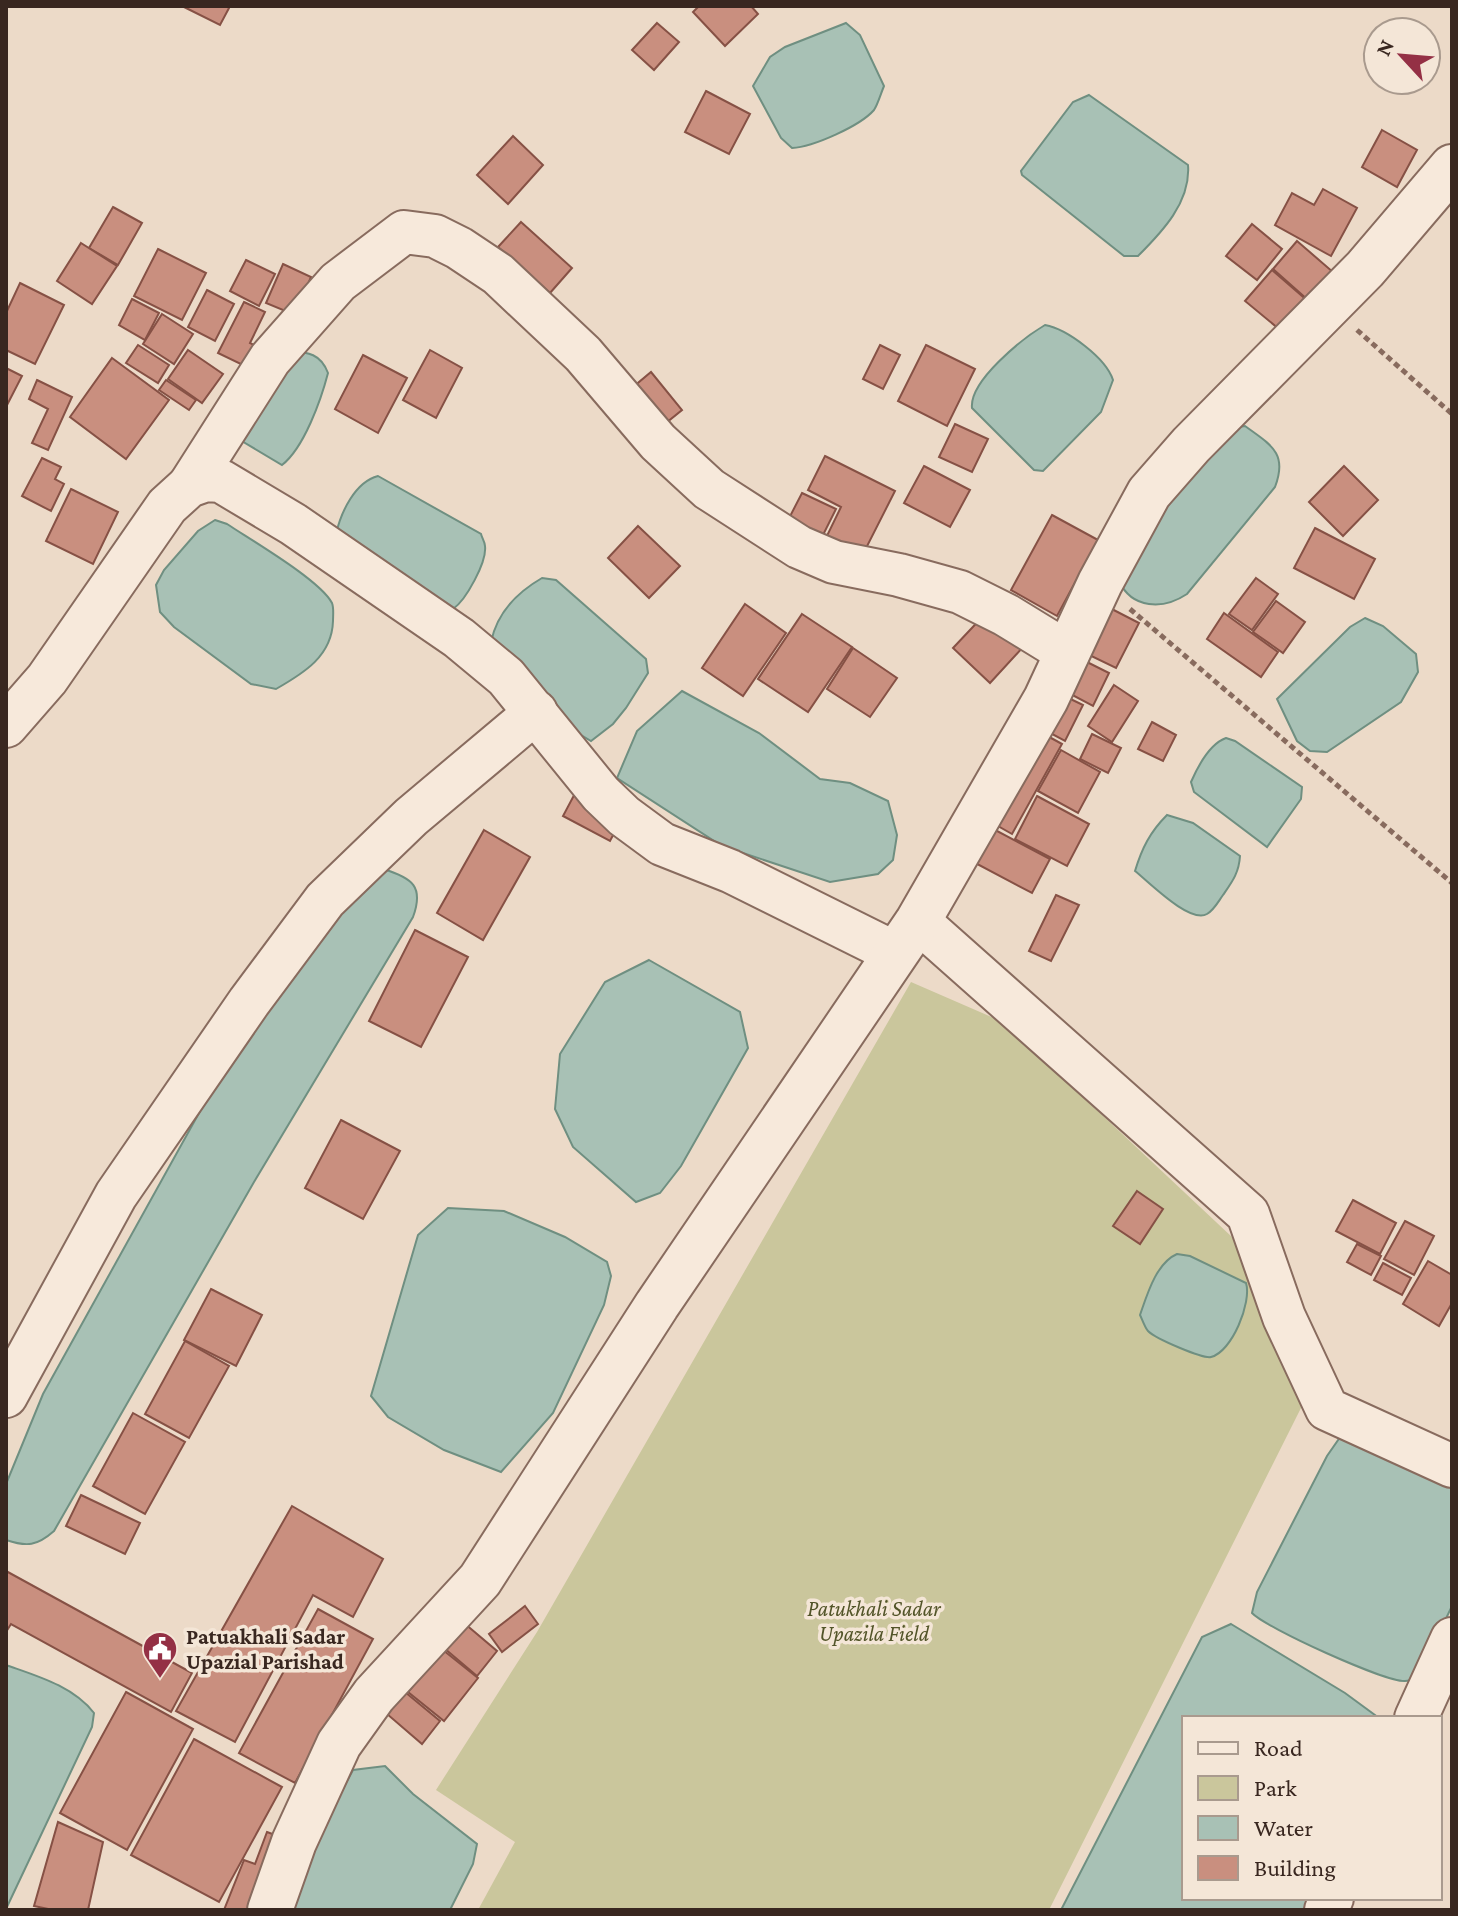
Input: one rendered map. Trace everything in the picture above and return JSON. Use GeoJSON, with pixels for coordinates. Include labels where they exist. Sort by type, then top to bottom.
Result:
{"type":"FeatureCollection","features":[{"type":"Feature","properties":{"kind":"street"},"geometry":{"type":"LineString","coordinates":[[270,1910],[294,1842],[339,1744],[374,1695],[480,1580],[657,1305],[906,937],[1046,699],[1100,583],[1149,493],[1191,445],[1365,269],[1452,167]]}},
{"type":"Feature","properties":{"kind":"street"},"geometry":{"type":"LineString","coordinates":[[6,726],[47,679],[167,506],[189,486],[270,359],[338,282],[404,232],[435,236],[498,274],[583,354],[658,442],[709,489],[799,547],[834,562],[899,575],[960,592],[1006,615],[1068,653]]}},
{"type":"Feature","properties":{"kind":"street"},"geometry":{"type":"LineString","coordinates":[[189,486],[206,480],[221,481],[293,524],[459,638],[506,677],[601,794],[624,816],[662,844],[906,937],[1248,1214],[1284,1317],[1327,1409],[1452,1466]]}},
{"type":"Feature","properties":{"kind":"street"},"geometry":{"type":"LineString","coordinates":[[6,1396],[116,1195],[249,1002],[325,900],[411,817],[536,712]]}},
{"type":"Feature","properties":{"kind":"street"},"geometry":{"type":"LineString","coordinates":[[1417,1716],[1452,1639]]}},
{"type":"Feature","properties":{"kind":"path"},"geometry":{"type":"LineString","coordinates":[[1330,305],[1452,414]]}},
{"type":"Feature","properties":{"kind":"path"},"geometry":{"type":"LineString","coordinates":[[1100,583],[1452,883]]}},
{"type":"Feature","properties":{"kind":"green space","name":"Patukhali Sadar Upazila Field"},"geometry":{"type":"Polygon","coordinates":[[[911,982],[1003,1022],[1232,1237],[1306,1398],[1049,1910],[478,1910],[515,1842],[436,1790],[537,1632],[911,982]]]}},
{"type":"Feature","properties":{"kind":"water"},"geometry":{"type":"Polygon","coordinates":[[[846,23],[860,35],[884,86],[877,105],[847,129],[812,144],[792,148],[781,138],[753,86],[770,57],[785,47],[846,23]]]}},
{"type":"Feature","properties":{"kind":"water"},"geometry":{"type":"Polygon","coordinates":[[[1089,95],[1188,165],[1188,179],[1180,204],[1138,256],[1124,256],[1022,175],[1021,171],[1073,102],[1089,95]]]}},
{"type":"Feature","properties":{"kind":"water"},"geometry":{"type":"Polygon","coordinates":[[[1045,325],[1064,332],[1085,346],[1103,363],[1113,380],[1101,412],[1043,471],[1034,470],[972,408],[973,397],[988,373],[1011,350],[1045,325]]]}},
{"type":"Feature","properties":{"kind":"water"},"geometry":{"type":"Polygon","coordinates":[[[290,351],[313,355],[322,362],[328,373],[304,436],[282,465],[240,440],[290,351]]]}},
{"type":"Feature","properties":{"kind":"water"},"geometry":{"type":"Polygon","coordinates":[[[1245,426],[1275,451],[1279,475],[1275,487],[1187,594],[1158,604],[1140,602],[1132,597],[1119,581],[1128,554],[1232,428],[1245,426]]]}},
{"type":"Feature","properties":{"kind":"water"},"geometry":{"type":"Polygon","coordinates":[[[378,476],[481,534],[485,546],[483,561],[469,589],[453,609],[336,534],[350,499],[362,484],[378,476]]]}},
{"type":"Feature","properties":{"kind":"water"},"geometry":{"type":"Polygon","coordinates":[[[215,520],[227,524],[284,561],[314,583],[332,603],[331,633],[322,654],[297,677],[276,689],[251,684],[174,627],[160,612],[156,585],[164,570],[198,531],[215,520]]]}},
{"type":"Feature","properties":{"kind":"water"},"geometry":{"type":"Polygon","coordinates":[[[542,578],[556,580],[646,659],[648,673],[626,708],[613,724],[591,741],[576,732],[491,642],[498,622],[509,605],[542,578]]]}},
{"type":"Feature","properties":{"kind":"water"},"geometry":{"type":"Polygon","coordinates":[[[1365,618],[1383,626],[1416,654],[1418,672],[1401,702],[1327,752],[1310,751],[1297,741],[1277,699],[1350,627],[1365,618]]]}},
{"type":"Feature","properties":{"kind":"water"},"geometry":{"type":"Polygon","coordinates":[[[682,691],[759,733],[820,779],[850,783],[888,801],[897,835],[893,860],[878,874],[830,882],[722,846],[617,778],[637,731],[682,691]]]}},
{"type":"Feature","properties":{"kind":"water"},"geometry":{"type":"Polygon","coordinates":[[[1226,738],[1302,787],[1301,799],[1267,847],[1194,792],[1191,782],[1201,763],[1214,745],[1226,738]]]}},
{"type":"Feature","properties":{"kind":"water"},"geometry":{"type":"Polygon","coordinates":[[[1167,815],[1193,823],[1240,856],[1232,881],[1207,914],[1191,913],[1180,908],[1135,871],[1147,841],[1167,815]]]}},
{"type":"Feature","properties":{"kind":"water"},"geometry":{"type":"Polygon","coordinates":[[[383,869],[402,876],[413,885],[417,898],[413,917],[254,1182],[54,1531],[32,1544],[6,1540],[6,1484],[43,1394],[214,1086],[271,993],[366,878],[383,869]]]}},
{"type":"Feature","properties":{"kind":"water"},"geometry":{"type":"Polygon","coordinates":[[[649,960],[740,1012],[748,1048],[681,1166],[660,1193],[636,1202],[573,1147],[555,1109],[560,1054],[605,982],[649,960]]]}},
{"type":"Feature","properties":{"kind":"water"},"geometry":{"type":"Polygon","coordinates":[[[448,1208],[504,1211],[565,1237],[607,1262],[611,1276],[604,1305],[553,1413],[501,1472],[444,1450],[388,1417],[371,1396],[418,1235],[448,1208]]]}},
{"type":"Feature","properties":{"kind":"water"},"geometry":{"type":"Polygon","coordinates":[[[1177,1254],[1190,1256],[1246,1283],[1246,1302],[1239,1325],[1226,1346],[1211,1357],[1190,1352],[1153,1334],[1147,1330],[1140,1315],[1158,1272],[1177,1254]]]}},
{"type":"Feature","properties":{"kind":"water"},"geometry":{"type":"Polygon","coordinates":[[[1343,1433],[1452,1480],[1452,1606],[1417,1679],[1393,1679],[1351,1664],[1279,1630],[1252,1613],[1257,1592],[1327,1456],[1343,1433]]]}},
{"type":"Feature","properties":{"kind":"water"},"geometry":{"type":"Polygon","coordinates":[[[1231,1624],[1345,1693],[1376,1716],[1182,1716],[1182,1900],[1317,1900],[1312,1910],[1061,1910],[1202,1637],[1231,1624]]]}},
{"type":"Feature","properties":{"kind":"water"},"geometry":{"type":"Polygon","coordinates":[[[6,1665],[65,1689],[94,1713],[92,1727],[6,1909],[6,1665]]]}},
{"type":"Feature","properties":{"kind":"water"},"geometry":{"type":"Polygon","coordinates":[[[385,1766],[413,1794],[477,1844],[473,1864],[450,1910],[289,1910],[326,1821],[353,1770],[385,1766]]]}},
{"type":"Feature","properties":{"kind":"building"},"geometry":{"type":"Polygon","coordinates":[[[699,6],[751,6],[758,14],[725,46],[693,12],[699,6]]]}},
{"type":"Feature","properties":{"kind":"building"},"geometry":{"type":"Polygon","coordinates":[[[184,7],[229,8],[220,25],[184,7]]]}},
{"type":"Feature","properties":{"kind":"building"},"geometry":{"type":"Polygon","coordinates":[[[657,23],[679,42],[654,70],[632,50],[657,23]]]}},
{"type":"Feature","properties":{"kind":"building"},"geometry":{"type":"Polygon","coordinates":[[[706,91],[750,114],[729,154],[685,132],[706,91]]]}},
{"type":"Feature","properties":{"kind":"building"},"geometry":{"type":"Polygon","coordinates":[[[1382,130],[1417,150],[1397,187],[1362,167],[1382,130]]]}},
{"type":"Feature","properties":{"kind":"building"},"geometry":{"type":"Polygon","coordinates":[[[513,136],[543,165],[508,204],[477,175],[513,136]]]}},
{"type":"Feature","properties":{"kind":"building"},"geometry":{"type":"Polygon","coordinates":[[[1323,189],[1357,208],[1331,256],[1275,225],[1292,193],[1314,205],[1323,189]]]}},
{"type":"Feature","properties":{"kind":"building"},"geometry":{"type":"Polygon","coordinates":[[[113,207],[142,223],[118,265],[89,248],[113,207]]]}},
{"type":"Feature","properties":{"kind":"building"},"geometry":{"type":"Polygon","coordinates":[[[521,222],[572,268],[550,293],[498,247],[521,222]]]}},
{"type":"Feature","properties":{"kind":"building"},"geometry":{"type":"Polygon","coordinates":[[[1252,224],[1282,249],[1257,280],[1226,256],[1252,224]]]}},
{"type":"Feature","properties":{"kind":"building"},"geometry":{"type":"Polygon","coordinates":[[[1297,241],[1341,279],[1317,308],[1273,269],[1297,241]]]}},
{"type":"Feature","properties":{"kind":"building"},"geometry":{"type":"Polygon","coordinates":[[[81,243],[117,266],[92,304],[57,281],[81,243]]]}},
{"type":"Feature","properties":{"kind":"building"},"geometry":{"type":"Polygon","coordinates":[[[158,249],[206,273],[182,320],[134,296],[158,249]]]}},
{"type":"Feature","properties":{"kind":"building"},"geometry":{"type":"Polygon","coordinates":[[[246,260],[275,274],[259,306],[230,291],[246,260]]]}},
{"type":"Feature","properties":{"kind":"building"},"geometry":{"type":"Polygon","coordinates":[[[283,264],[311,277],[295,315],[266,303],[283,264]]]}},
{"type":"Feature","properties":{"kind":"building"},"geometry":{"type":"Polygon","coordinates":[[[1272,270],[1317,309],[1291,339],[1245,301],[1272,270]]]}},
{"type":"Feature","properties":{"kind":"building"},"geometry":{"type":"Polygon","coordinates":[[[20,283],[64,305],[35,364],[6,350],[6,313],[20,283]]]}},
{"type":"Feature","properties":{"kind":"building"},"geometry":{"type":"Polygon","coordinates":[[[207,290],[234,304],[215,341],[188,327],[207,290]]]}},
{"type":"Feature","properties":{"kind":"building"},"geometry":{"type":"Polygon","coordinates":[[[132,299],[159,313],[145,340],[119,325],[132,299]]]}},
{"type":"Feature","properties":{"kind":"building"},"geometry":{"type":"Polygon","coordinates":[[[244,302],[265,312],[250,343],[260,348],[249,368],[218,353],[244,302]]]}},
{"type":"Feature","properties":{"kind":"building"},"geometry":{"type":"Polygon","coordinates":[[[162,314],[193,334],[174,364],[143,344],[162,314]]]}},
{"type":"Feature","properties":{"kind":"building"},"geometry":{"type":"Polygon","coordinates":[[[138,345],[169,365],[158,383],[126,363],[138,345]]]}},
{"type":"Feature","properties":{"kind":"building"},"geometry":{"type":"Polygon","coordinates":[[[880,345],[900,355],[883,389],[863,379],[880,345]]]}},
{"type":"Feature","properties":{"kind":"building"},"geometry":{"type":"Polygon","coordinates":[[[926,345],[975,369],[947,426],[898,401],[926,345]]]}},
{"type":"Feature","properties":{"kind":"building"},"geometry":{"type":"Polygon","coordinates":[[[188,350],[223,374],[202,403],[168,379],[188,350]]]}},
{"type":"Feature","properties":{"kind":"building"},"geometry":{"type":"Polygon","coordinates":[[[430,350],[462,368],[436,418],[403,400],[430,350]]]}},
{"type":"Feature","properties":{"kind":"building"},"geometry":{"type":"Polygon","coordinates":[[[363,355],[407,378],[378,433],[335,409],[363,355]]]}},
{"type":"Feature","properties":{"kind":"building"},"geometry":{"type":"Polygon","coordinates":[[[112,358],[169,400],[126,459],[70,417],[112,358]]]}},
{"type":"Feature","properties":{"kind":"building"},"geometry":{"type":"Polygon","coordinates":[[[6,368],[22,376],[6,407],[6,368]]]}},
{"type":"Feature","properties":{"kind":"building"},"geometry":{"type":"Polygon","coordinates":[[[651,372],[682,410],[656,431],[626,393],[651,372]]]}},
{"type":"Feature","properties":{"kind":"building"},"geometry":{"type":"Polygon","coordinates":[[[37,380],[72,397],[48,450],[32,443],[48,409],[29,399],[37,380]]]}},
{"type":"Feature","properties":{"kind":"building"},"geometry":{"type":"Polygon","coordinates":[[[166,380],[196,400],[189,410],[159,390],[166,380]]]}},
{"type":"Feature","properties":{"kind":"building"},"geometry":{"type":"Polygon","coordinates":[[[955,424],[988,439],[972,472],[939,457],[955,424]]]}},
{"type":"Feature","properties":{"kind":"building"},"geometry":{"type":"Polygon","coordinates":[[[825,456],[895,491],[859,562],[823,544],[841,507],[808,490],[825,456]]]}},
{"type":"Feature","properties":{"kind":"building"},"geometry":{"type":"Polygon","coordinates":[[[42,458],[61,467],[55,479],[64,484],[51,511],[22,496],[42,458]]]}},
{"type":"Feature","properties":{"kind":"building"},"geometry":{"type":"Polygon","coordinates":[[[924,466],[970,490],[950,527],[904,503],[924,466]]]}},
{"type":"Feature","properties":{"kind":"building"},"geometry":{"type":"Polygon","coordinates":[[[1344,466],[1378,500],[1343,536],[1309,502],[1344,466]]]}},
{"type":"Feature","properties":{"kind":"building"},"geometry":{"type":"Polygon","coordinates":[[[71,489],[118,512],[93,564],[46,541],[71,489]]]}},
{"type":"Feature","properties":{"kind":"building"},"geometry":{"type":"Polygon","coordinates":[[[802,493],[836,509],[818,545],[784,528],[802,493]]]}},
{"type":"Feature","properties":{"kind":"building"},"geometry":{"type":"Polygon","coordinates":[[[1052,515],[1098,540],[1057,616],[1011,590],[1052,515]]]}},
{"type":"Feature","properties":{"kind":"building"},"geometry":{"type":"Polygon","coordinates":[[[638,526],[680,566],[649,598],[608,558],[638,526]]]}},
{"type":"Feature","properties":{"kind":"building"},"geometry":{"type":"Polygon","coordinates":[[[1315,528],[1375,559],[1354,599],[1294,568],[1315,528]]]}},
{"type":"Feature","properties":{"kind":"building"},"geometry":{"type":"Polygon","coordinates":[[[1256,578],[1278,594],[1252,630],[1229,614],[1256,578]]]}},
{"type":"Feature","properties":{"kind":"building"},"geometry":{"type":"Polygon","coordinates":[[[1276,601],[1305,622],[1283,653],[1253,632],[1276,601]]]}},
{"type":"Feature","properties":{"kind":"building"},"geometry":{"type":"Polygon","coordinates":[[[745,604],[786,633],[743,696],[702,668],[745,604]]]}},
{"type":"Feature","properties":{"kind":"building"},"geometry":{"type":"Polygon","coordinates":[[[1104,605],[1139,623],[1116,668],[1081,651],[1104,605]]]}},
{"type":"Feature","properties":{"kind":"building"},"geometry":{"type":"Polygon","coordinates":[[[987,612],[1024,646],[990,683],[953,648],[987,612]]]}},
{"type":"Feature","properties":{"kind":"building"},"geometry":{"type":"Polygon","coordinates":[[[1224,613],[1278,652],[1261,677],[1207,639],[1224,613]]]}},
{"type":"Feature","properties":{"kind":"building"},"geometry":{"type":"Polygon","coordinates":[[[802,614],[852,647],[808,712],[758,679],[802,614]]]}},
{"type":"Feature","properties":{"kind":"building"},"geometry":{"type":"Polygon","coordinates":[[[853,648],[897,678],[870,717],[827,689],[853,648]]]}},
{"type":"Feature","properties":{"kind":"building"},"geometry":{"type":"Polygon","coordinates":[[[1077,657],[1109,673],[1093,706],[1061,689],[1077,657]]]}},
{"type":"Feature","properties":{"kind":"building"},"geometry":{"type":"Polygon","coordinates":[[[1114,685],[1138,701],[1112,742],[1088,726],[1114,685]]]}},
{"type":"Feature","properties":{"kind":"building"},"geometry":{"type":"Polygon","coordinates":[[[1056,692],[1083,705],[1065,741],[1039,727],[1056,692]]]}},
{"type":"Feature","properties":{"kind":"building"},"geometry":{"type":"Polygon","coordinates":[[[1152,722],[1176,735],[1163,761],[1138,749],[1152,722]]]}},
{"type":"Feature","properties":{"kind":"building"},"geometry":{"type":"Polygon","coordinates":[[[1033,728],[1062,744],[1012,834],[984,818],[1033,728]]]}},
{"type":"Feature","properties":{"kind":"building"},"geometry":{"type":"Polygon","coordinates":[[[1092,734],[1121,748],[1108,773],[1080,759],[1092,734]]]}},
{"type":"Feature","properties":{"kind":"building"},"geometry":{"type":"Polygon","coordinates":[[[1061,750],[1100,772],[1078,813],[1038,791],[1061,750]]]}},
{"type":"Feature","properties":{"kind":"building"},"geometry":{"type":"Polygon","coordinates":[[[581,782],[628,807],[610,841],[563,816],[581,782]]]}},
{"type":"Feature","properties":{"kind":"building"},"geometry":{"type":"Polygon","coordinates":[[[1037,796],[1089,824],[1067,866],[1015,839],[1037,796]]]}},
{"type":"Feature","properties":{"kind":"building"},"geometry":{"type":"Polygon","coordinates":[[[982,823],[1050,859],[1032,893],[964,857],[982,823]]]}},
{"type":"Feature","properties":{"kind":"building"},"geometry":{"type":"Polygon","coordinates":[[[484,830],[530,857],[483,940],[437,913],[484,830]]]}},
{"type":"Feature","properties":{"kind":"building"},"geometry":{"type":"Polygon","coordinates":[[[1056,895],[1079,905],[1051,961],[1029,951],[1056,895]]]}},
{"type":"Feature","properties":{"kind":"building"},"geometry":{"type":"Polygon","coordinates":[[[415,930],[468,957],[421,1047],[369,1021],[415,930]]]}},
{"type":"Feature","properties":{"kind":"building"},"geometry":{"type":"Polygon","coordinates":[[[341,1120],[400,1151],[363,1219],[305,1188],[341,1120]]]}},
{"type":"Feature","properties":{"kind":"building"},"geometry":{"type":"Polygon","coordinates":[[[1137,1191],[1163,1209],[1140,1244],[1113,1226],[1137,1191]]]}},
{"type":"Feature","properties":{"kind":"building"},"geometry":{"type":"Polygon","coordinates":[[[1353,1200],[1396,1223],[1380,1254],[1336,1231],[1353,1200]]]}},
{"type":"Feature","properties":{"kind":"building"},"geometry":{"type":"Polygon","coordinates":[[[1405,1221],[1434,1236],[1414,1275],[1384,1259],[1405,1221]]]}},
{"type":"Feature","properties":{"kind":"building"},"geometry":{"type":"Polygon","coordinates":[[[1357,1244],[1381,1256],[1371,1275],[1347,1262],[1357,1244]]]}},
{"type":"Feature","properties":{"kind":"building"},"geometry":{"type":"Polygon","coordinates":[[[1428,1261],[1452,1275],[1452,1303],[1439,1326],[1403,1304],[1428,1261]]]}},
{"type":"Feature","properties":{"kind":"building"},"geometry":{"type":"Polygon","coordinates":[[[1383,1263],[1411,1278],[1402,1295],[1374,1280],[1383,1263]]]}},
{"type":"Feature","properties":{"kind":"building"},"geometry":{"type":"Polygon","coordinates":[[[211,1289],[262,1315],[236,1366],[184,1340],[211,1289]]]}},
{"type":"Feature","properties":{"kind":"building"},"geometry":{"type":"Polygon","coordinates":[[[185,1341],[229,1366],[189,1438],[145,1414],[185,1341]]]}},
{"type":"Feature","properties":{"kind":"building"},"geometry":{"type":"Polygon","coordinates":[[[133,1413],[185,1442],[145,1514],[93,1486],[133,1413]]]}},
{"type":"Feature","properties":{"kind":"building"},"geometry":{"type":"Polygon","coordinates":[[[81,1495],[140,1523],[125,1554],[66,1526],[81,1495]]]}},
{"type":"Feature","properties":{"kind":"building"},"geometry":{"type":"Polygon","coordinates":[[[292,1506],[383,1559],[353,1617],[313,1595],[235,1742],[176,1711],[292,1506]]]}},
{"type":"Feature","properties":{"kind":"building"},"geometry":{"type":"Polygon","coordinates":[[[6,1571],[192,1673],[171,1712],[11,1624],[6,1632],[6,1571]]]}},
{"type":"Feature","properties":{"kind":"building"},"geometry":{"type":"Polygon","coordinates":[[[525,1606],[538,1624],[502,1652],[489,1634],[525,1606]]]}},
{"type":"Feature","properties":{"kind":"building"},"geometry":{"type":"Polygon","coordinates":[[[318,1609],[373,1639],[295,1783],[239,1753],[318,1609]]]}},
{"type":"Feature","properties":{"kind":"building"},"geometry":{"type":"Polygon","coordinates":[[[464,1623],[497,1651],[477,1676],[444,1648],[464,1623]]]}},
{"type":"Feature","properties":{"kind":"building"},"geometry":{"type":"Polygon","coordinates":[[[443,1650],[478,1678],[444,1721],[408,1692],[443,1650]]]}},
{"type":"Feature","properties":{"kind":"building"},"geometry":{"type":"Polygon","coordinates":[[[126,1692],[193,1729],[127,1850],[60,1813],[126,1692]]]}},
{"type":"Feature","properties":{"kind":"building"},"geometry":{"type":"Polygon","coordinates":[[[405,1692],[440,1721],[422,1744],[387,1714],[405,1692]]]}},
{"type":"Feature","properties":{"kind":"building"},"geometry":{"type":"Polygon","coordinates":[[[194,1739],[282,1787],[219,1902],[131,1855],[194,1739]]]}},
{"type":"Feature","properties":{"kind":"building"},"geometry":{"type":"Polygon","coordinates":[[[58,1822],[103,1842],[88,1910],[53,1910],[34,1906],[58,1822]]]}},
{"type":"Feature","properties":{"kind":"building"},"geometry":{"type":"Polygon","coordinates":[[[267,1832],[286,1839],[259,1910],[224,1910],[244,1860],[255,1864],[267,1832]]]}},
{"type":"Feature","properties":{"kind":"place","name":"Patuakhali Sadar Upazial Parishad"},"geometry":{"type":"Point","coordinates":[160,1680]}}]}
